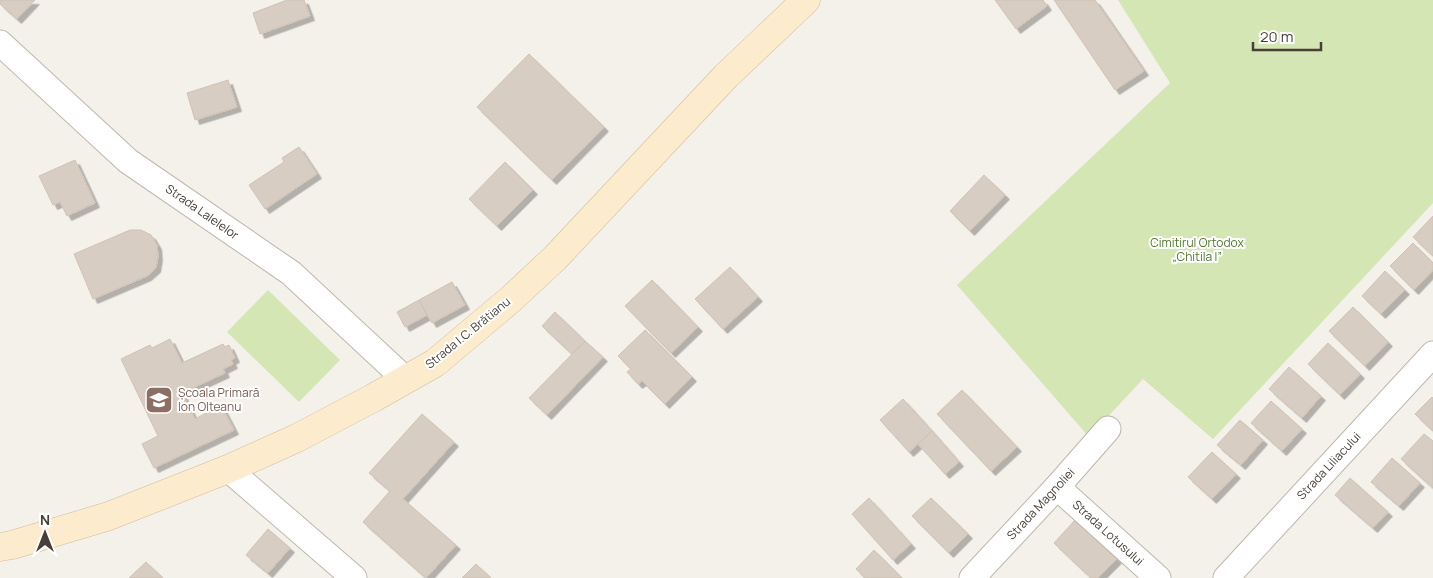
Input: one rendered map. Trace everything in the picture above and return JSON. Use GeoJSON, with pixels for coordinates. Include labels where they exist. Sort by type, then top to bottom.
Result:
{"type":"FeatureCollection","features":[{"type":"Feature","properties":{"kind":"main road","name":"Strada I.C. Brătianu"},"geometry":{"type":"LineString","coordinates":[[4,548],[109,516],[228,469],[297,438],[435,363],[511,299],[555,258],[726,76],[806,0]]}},
{"type":"Feature","properties":{"kind":"street","name":"Strada Lalelelor"},"geometry":{"type":"LineString","coordinates":[[0,43],[128,161],[291,273],[406,380]]}},
{"type":"Feature","properties":{"kind":"street","name":"Strada Liliacului"},"geometry":{"type":"LineString","coordinates":[[1226,578],[1433,354]]}},
{"type":"Feature","properties":{"kind":"street","name":"Strada Magnoliei"},"geometry":{"type":"LineString","coordinates":[[972,578],[1058,487],[1108,430]]}},
{"type":"Feature","properties":{"kind":"street"},"geometry":{"type":"LineString","coordinates":[[228,469],[354,578]]}},
{"type":"Feature","properties":{"kind":"street","name":"Strada Lotusului"},"geometry":{"type":"LineString","coordinates":[[1058,487],[1158,578]]}},
{"type":"Feature","properties":{"kind":"green space","name":"Cimitirul Ortodox „Chitila I”"},"geometry":{"type":"Polygon","coordinates":[[[1118,0],[1433,0],[1433,203],[1213,439],[1143,379],[1089,437],[957,285],[1170,83],[1118,0]]]}},
{"type":"Feature","properties":{"kind":"green space"},"geometry":{"type":"Polygon","coordinates":[[[268,290],[340,360],[299,402],[227,332],[268,290]]]}},
{"type":"Feature","properties":{"kind":"building"},"geometry":{"type":"Polygon","coordinates":[[[0,0],[35,0],[17,19],[0,4],[0,0]]]}},
{"type":"Feature","properties":{"kind":"building"},"geometry":{"type":"Polygon","coordinates":[[[287,0],[304,0],[310,16],[260,34],[253,13],[287,0]]]}},
{"type":"Feature","properties":{"kind":"building"},"geometry":{"type":"Polygon","coordinates":[[[995,0],[1043,0],[1047,6],[1016,29],[995,0]]]}},
{"type":"Feature","properties":{"kind":"building"},"geometry":{"type":"Polygon","coordinates":[[[1054,0],[1095,0],[1144,71],[1115,90],[1054,0]]]}},
{"type":"Feature","properties":{"kind":"building"},"geometry":{"type":"Polygon","coordinates":[[[529,54],[604,127],[552,180],[477,107],[529,54]]]}},
{"type":"Feature","properties":{"kind":"building"},"geometry":{"type":"Polygon","coordinates":[[[228,80],[237,107],[195,120],[187,93],[228,80]]]}},
{"type":"Feature","properties":{"kind":"building"},"geometry":{"type":"Polygon","coordinates":[[[299,147],[317,174],[265,209],[249,185],[284,162],[282,158],[299,147]]]}},
{"type":"Feature","properties":{"kind":"building"},"geometry":{"type":"Polygon","coordinates":[[[75,160],[95,203],[67,216],[60,202],[53,205],[39,176],[75,160]]]}},
{"type":"Feature","properties":{"kind":"building"},"geometry":{"type":"Polygon","coordinates":[[[505,162],[533,190],[497,226],[469,199],[505,162]]]}},
{"type":"Feature","properties":{"kind":"building"},"geometry":{"type":"Polygon","coordinates":[[[984,175],[1005,195],[970,231],[950,211],[984,175]]]}},
{"type":"Feature","properties":{"kind":"building"},"geometry":{"type":"Polygon","coordinates":[[[1433,216],[1433,256],[1413,237],[1433,216]]]}},
{"type":"Feature","properties":{"kind":"building"},"geometry":{"type":"Polygon","coordinates":[[[130,230],[141,230],[151,235],[157,245],[156,268],[147,276],[93,299],[74,254],[130,230]]]}},
{"type":"Feature","properties":{"kind":"building"},"geometry":{"type":"Polygon","coordinates":[[[1413,243],[1433,263],[1433,270],[1414,290],[1390,266],[1413,243]]]}},
{"type":"Feature","properties":{"kind":"building"},"geometry":{"type":"Polygon","coordinates":[[[730,267],[758,297],[723,329],[695,299],[730,267]]]}},
{"type":"Feature","properties":{"kind":"building"},"geometry":{"type":"Polygon","coordinates":[[[1385,271],[1405,290],[1381,314],[1362,296],[1385,271]]]}},
{"type":"Feature","properties":{"kind":"building"},"geometry":{"type":"Polygon","coordinates":[[[652,280],[698,327],[671,353],[625,306],[652,280]]]}},
{"type":"Feature","properties":{"kind":"building"},"geometry":{"type":"Polygon","coordinates":[[[452,282],[465,305],[432,323],[419,300],[452,282]]]}},
{"type":"Feature","properties":{"kind":"building"},"geometry":{"type":"Polygon","coordinates":[[[419,300],[427,315],[405,327],[397,312],[419,300]]]}},
{"type":"Feature","properties":{"kind":"building"},"geometry":{"type":"Polygon","coordinates":[[[1353,307],[1388,342],[1365,366],[1329,331],[1353,307]]]}},
{"type":"Feature","properties":{"kind":"building"},"geometry":{"type":"Polygon","coordinates":[[[555,312],[585,341],[572,354],[542,326],[555,312]]]}},
{"type":"Feature","properties":{"kind":"building"},"geometry":{"type":"Polygon","coordinates":[[[645,330],[692,377],[665,404],[642,381],[638,384],[627,372],[631,369],[618,356],[645,330]]]}},
{"type":"Feature","properties":{"kind":"building"},"geometry":{"type":"Polygon","coordinates":[[[170,339],[182,363],[223,344],[225,347],[229,345],[235,358],[231,360],[233,364],[223,369],[225,373],[182,393],[195,419],[221,405],[234,430],[154,468],[142,444],[158,436],[121,359],[150,345],[152,348],[170,339]]]}},
{"type":"Feature","properties":{"kind":"building"},"geometry":{"type":"Polygon","coordinates":[[[585,341],[603,357],[547,415],[529,398],[585,341]]]}},
{"type":"Feature","properties":{"kind":"building"},"geometry":{"type":"Polygon","coordinates":[[[1328,343],[1360,374],[1340,395],[1308,364],[1328,343]]]}},
{"type":"Feature","properties":{"kind":"building"},"geometry":{"type":"Polygon","coordinates":[[[1289,367],[1321,396],[1302,418],[1269,389],[1289,367]]]}},
{"type":"Feature","properties":{"kind":"building"},"geometry":{"type":"Polygon","coordinates":[[[962,390],[1017,447],[991,471],[937,414],[962,390]]]}},
{"type":"Feature","properties":{"kind":"building"},"geometry":{"type":"Polygon","coordinates":[[[1433,398],[1433,431],[1415,414],[1433,398]]]}},
{"type":"Feature","properties":{"kind":"building"},"geometry":{"type":"Polygon","coordinates":[[[903,399],[932,431],[909,452],[880,420],[903,399]]]}},
{"type":"Feature","properties":{"kind":"building"},"geometry":{"type":"Polygon","coordinates":[[[1271,401],[1302,429],[1282,451],[1251,423],[1271,401]]]}},
{"type":"Feature","properties":{"kind":"building"},"geometry":{"type":"Polygon","coordinates":[[[422,414],[454,442],[403,499],[456,545],[426,578],[363,522],[390,491],[369,473],[422,414]]]}},
{"type":"Feature","properties":{"kind":"building"},"geometry":{"type":"Polygon","coordinates":[[[1240,420],[1263,440],[1241,465],[1217,445],[1240,420]]]}},
{"type":"Feature","properties":{"kind":"building"},"geometry":{"type":"Polygon","coordinates":[[[932,431],[959,462],[945,474],[918,444],[932,431]]]}},
{"type":"Feature","properties":{"kind":"building"},"geometry":{"type":"Polygon","coordinates":[[[1424,434],[1433,441],[1433,488],[1401,459],[1424,434]]]}},
{"type":"Feature","properties":{"kind":"building"},"geometry":{"type":"Polygon","coordinates":[[[1212,452],[1236,474],[1212,499],[1188,477],[1212,452]]]}},
{"type":"Feature","properties":{"kind":"building"},"geometry":{"type":"Polygon","coordinates":[[[1392,458],[1420,483],[1399,506],[1371,482],[1392,458]]]}},
{"type":"Feature","properties":{"kind":"building"},"geometry":{"type":"Polygon","coordinates":[[[1350,478],[1388,512],[1373,528],[1335,495],[1350,478]]]}},
{"type":"Feature","properties":{"kind":"building"},"geometry":{"type":"Polygon","coordinates":[[[869,498],[911,544],[893,560],[852,514],[869,498]]]}},
{"type":"Feature","properties":{"kind":"building"},"geometry":{"type":"Polygon","coordinates":[[[931,498],[968,534],[949,553],[912,516],[931,498]]]}},
{"type":"Feature","properties":{"kind":"building"},"geometry":{"type":"Polygon","coordinates":[[[1075,520],[1117,559],[1098,578],[1091,578],[1054,543],[1075,520]]]}},
{"type":"Feature","properties":{"kind":"building"},"geometry":{"type":"Polygon","coordinates":[[[268,529],[290,548],[268,573],[246,555],[268,529]]]}},
{"type":"Feature","properties":{"kind":"building"},"geometry":{"type":"Polygon","coordinates":[[[874,550],[902,578],[865,578],[856,569],[874,550]]]}},
{"type":"Feature","properties":{"kind":"building"},"geometry":{"type":"Polygon","coordinates":[[[146,562],[163,578],[129,578],[146,562]]]}},
{"type":"Feature","properties":{"kind":"building"},"geometry":{"type":"Polygon","coordinates":[[[476,564],[491,578],[462,578],[476,564]]]}},
{"type":"Feature","properties":{"kind":"place","name":"Școala Primară Ion Olteanu"},"geometry":{"type":"Point","coordinates":[159,400]}}]}
